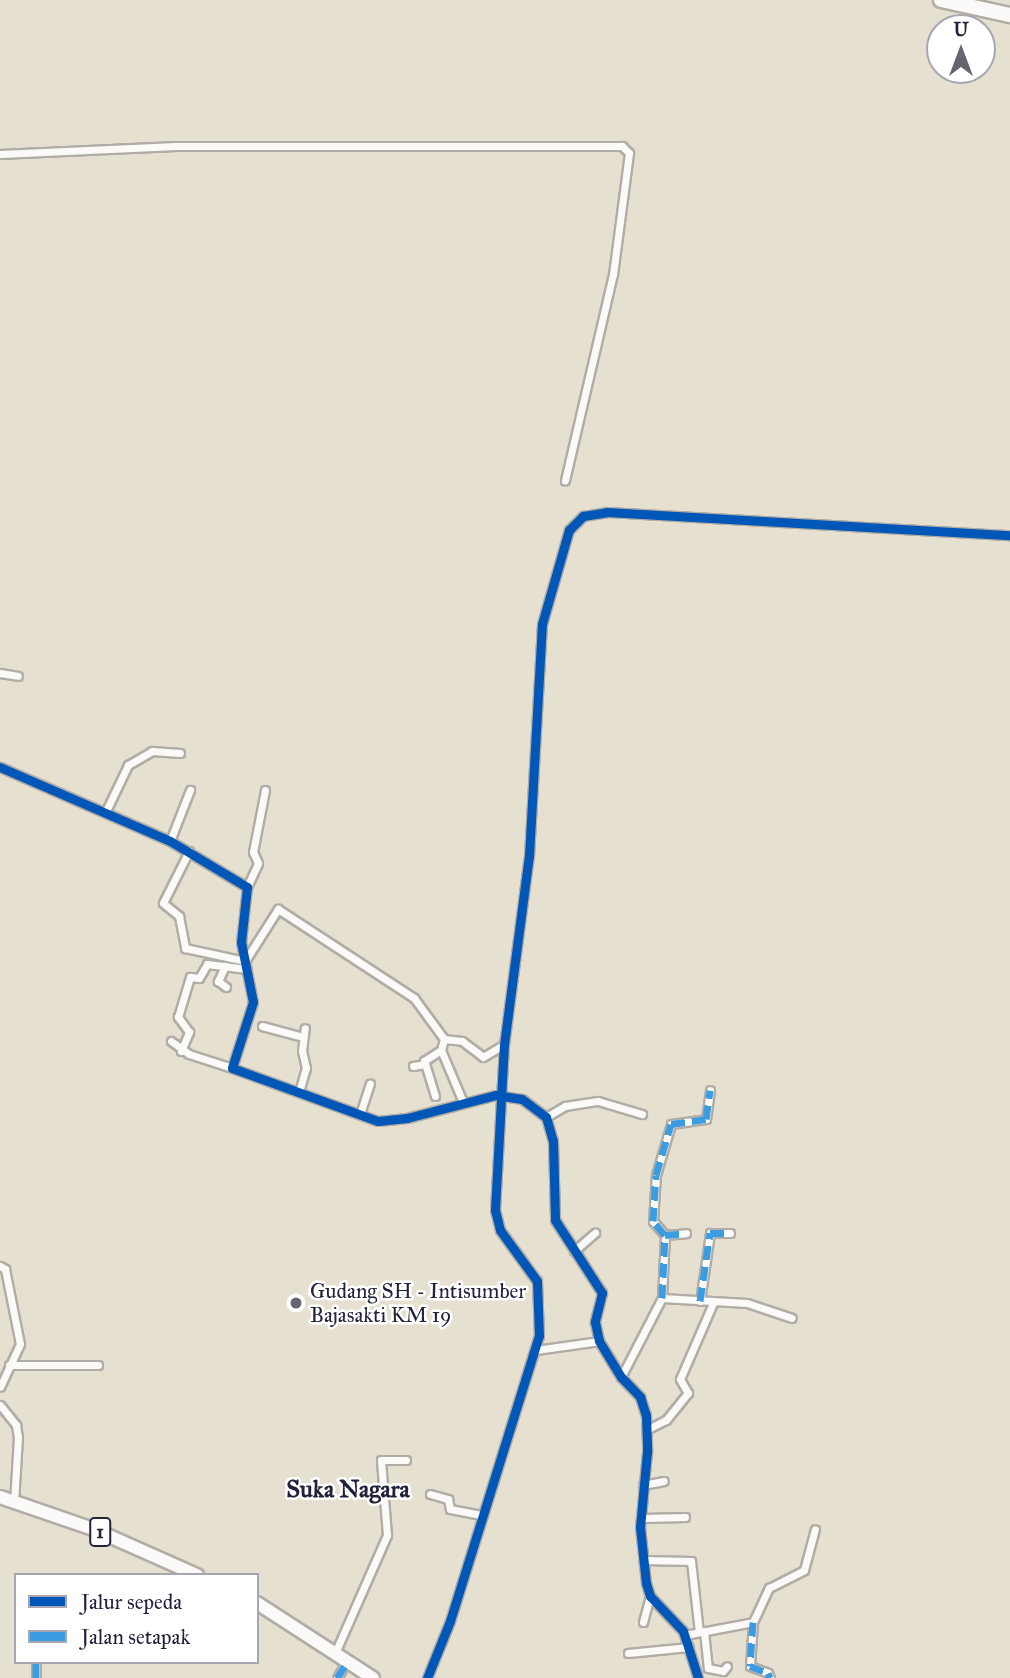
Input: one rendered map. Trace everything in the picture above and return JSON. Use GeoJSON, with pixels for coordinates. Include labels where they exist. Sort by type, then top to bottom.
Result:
{"type":"FeatureCollection","features":[{"type":"Feature","properties":{"kind":"highway"},"geometry":{"type":"LineString","coordinates":[[941,0],[1010,15]]}},
{"type":"Feature","properties":{"kind":"highway","name":"1"},"geometry":{"type":"LineString","coordinates":[[0,1497],[93,1529],[192,1573]]}},
{"type":"Feature","properties":{"kind":"highway"},"geometry":{"type":"LineString","coordinates":[[259,1604],[373,1678]]}},
{"type":"Feature","properties":{"kind":"street"},"geometry":{"type":"LineString","coordinates":[[0,154],[176,146],[622,146],[629,153],[613,274],[565,480]]}},
{"type":"Feature","properties":{"kind":"street"},"geometry":{"type":"LineString","coordinates":[[427,1678],[450,1621],[536,1350],[537,1280],[496,1216],[501,1095],[504,1045],[529,856],[541,624],[573,524],[583,516],[607,512],[1010,535]]}},
{"type":"Feature","properties":{"kind":"street"},"geometry":{"type":"LineString","coordinates":[[0,673],[18,676]]}},
{"type":"Feature","properties":{"kind":"street"},"geometry":{"type":"LineString","coordinates":[[106,811],[128,765],[152,751],[180,753]]}},
{"type":"Feature","properties":{"kind":"street"},"geometry":{"type":"LineString","coordinates":[[0,767],[170,841],[247,887]]}},
{"type":"Feature","properties":{"kind":"street"},"geometry":{"type":"LineString","coordinates":[[170,841],[191,790]]}},
{"type":"Feature","properties":{"kind":"street"},"geometry":{"type":"LineString","coordinates":[[232,1068],[253,1002],[241,936],[247,887],[258,864],[253,852],[265,790]]}},
{"type":"Feature","properties":{"kind":"street"},"geometry":{"type":"LineString","coordinates":[[188,851],[163,903],[179,916],[181,942],[190,951],[246,965]]}},
{"type":"Feature","properties":{"kind":"street"},"geometry":{"type":"LineString","coordinates":[[246,965],[278,909],[394,982],[414,998],[444,1039],[462,1041],[483,1057],[504,1045]]}},
{"type":"Feature","properties":{"kind":"street"},"geometry":{"type":"LineString","coordinates":[[181,1051],[189,1032],[178,1017],[190,977],[199,978],[207,964],[246,965]]}},
{"type":"Feature","properties":{"kind":"street"},"geometry":{"type":"LineString","coordinates":[[225,966],[219,981],[226,987]]}},
{"type":"Feature","properties":{"kind":"street"},"geometry":{"type":"LineString","coordinates":[[262,1026],[303,1037]]}},
{"type":"Feature","properties":{"kind":"street"},"geometry":{"type":"LineString","coordinates":[[299,1092],[306,1068],[303,1037],[305,1028]]}},
{"type":"Feature","properties":{"kind":"street"},"geometry":{"type":"LineString","coordinates":[[413,1066],[425,1064],[441,1050],[444,1039]]}},
{"type":"Feature","properties":{"kind":"street"},"geometry":{"type":"LineString","coordinates":[[171,1041],[181,1051],[382,1122],[396,1121],[463,1102],[501,1095],[526,1101],[546,1118],[553,1141],[553,1216],[602,1293],[596,1322],[599,1341],[621,1377],[640,1397],[648,1429],[643,1485],[644,1518],[640,1527],[650,1595],[643,1622]]}},
{"type":"Feature","properties":{"kind":"street"},"geometry":{"type":"LineString","coordinates":[[441,1050],[463,1102]]}},
{"type":"Feature","properties":{"kind":"street"},"geometry":{"type":"LineString","coordinates":[[425,1064],[435,1096]]}},
{"type":"Feature","properties":{"kind":"street"},"geometry":{"type":"LineString","coordinates":[[360,1114],[370,1084]]}},
{"type":"Feature","properties":{"kind":"street"},"geometry":{"type":"LineString","coordinates":[[621,1377],[662,1298],[665,1235],[653,1221],[663,1148],[675,1120],[706,1119],[710,1090]]}},
{"type":"Feature","properties":{"kind":"street"},"geometry":{"type":"LineString","coordinates":[[546,1118],[565,1106],[598,1101],[642,1114]]}},
{"type":"Feature","properties":{"kind":"street"},"geometry":{"type":"LineString","coordinates":[[574,1251],[596,1233]]}},
{"type":"Feature","properties":{"kind":"street"},"geometry":{"type":"LineString","coordinates":[[665,1235],[686,1233]]}},
{"type":"Feature","properties":{"kind":"street"},"geometry":{"type":"LineString","coordinates":[[700,1301],[710,1233],[730,1233]]}},
{"type":"Feature","properties":{"kind":"street"},"geometry":{"type":"LineString","coordinates":[[0,1266],[5,1269],[20,1344],[2,1374],[0,1387]]}},
{"type":"Feature","properties":{"kind":"street"},"geometry":{"type":"LineString","coordinates":[[662,1298],[747,1303],[792,1318]]}},
{"type":"Feature","properties":{"kind":"street"},"geometry":{"type":"LineString","coordinates":[[648,1429],[666,1420],[688,1393],[680,1378],[713,1303]]}},
{"type":"Feature","properties":{"kind":"street"},"geometry":{"type":"LineString","coordinates":[[536,1350],[599,1341]]}},
{"type":"Feature","properties":{"kind":"street"},"geometry":{"type":"LineString","coordinates":[[9,1365],[97,1366]]}},
{"type":"Feature","properties":{"kind":"street"},"geometry":{"type":"LineString","coordinates":[[0,1405],[16,1425],[18,1437],[14,1502]]}},
{"type":"Feature","properties":{"kind":"street"},"geometry":{"type":"LineString","coordinates":[[335,1653],[387,1535],[381,1460],[406,1460]]}},
{"type":"Feature","properties":{"kind":"street"},"geometry":{"type":"LineString","coordinates":[[643,1485],[664,1481]]}},
{"type":"Feature","properties":{"kind":"street"},"geometry":{"type":"LineString","coordinates":[[430,1494],[447,1498],[450,1509],[482,1515]]}},
{"type":"Feature","properties":{"kind":"street"},"geometry":{"type":"LineString","coordinates":[[644,1518],[685,1517]]}},
{"type":"Feature","properties":{"kind":"street"},"geometry":{"type":"LineString","coordinates":[[770,1678],[768,1673],[750,1666],[752,1622],[769,1588],[804,1570],[815,1529]]}},
{"type":"Feature","properties":{"kind":"street"},"geometry":{"type":"LineString","coordinates":[[643,1560],[691,1561],[708,1668],[723,1671],[727,1666]]}},
{"type":"Feature","properties":{"kind":"street"},"geometry":{"type":"LineString","coordinates":[[650,1595],[685,1635],[698,1678]]}},
{"type":"Feature","properties":{"kind":"street"},"geometry":{"type":"LineString","coordinates":[[685,1635],[752,1622]]}},
{"type":"Feature","properties":{"kind":"street"},"geometry":{"type":"LineString","coordinates":[[628,1653],[689,1647]]}},
{"type":"Feature","properties":{"kind":"street"},"geometry":{"type":"LineString","coordinates":[[337,1678],[348,1661]]}},
{"type":"Feature","properties":{"kind":"marked path"},"geometry":{"type":"LineString","coordinates":[[662,1298],[665,1235],[653,1221],[656,1175],[671,1124],[706,1119],[710,1090]]}},
{"type":"Feature","properties":{"kind":"marked path"},"geometry":{"type":"LineString","coordinates":[[665,1235],[686,1233]]}},
{"type":"Feature","properties":{"kind":"marked path"},"geometry":{"type":"LineString","coordinates":[[700,1301],[710,1233],[730,1233]]}},
{"type":"Feature","properties":{"kind":"marked path"},"geometry":{"type":"LineString","coordinates":[[753,1622],[750,1666],[768,1673],[770,1678]]}},
{"type":"Feature","properties":{"kind":"marked path"},"geometry":{"type":"LineString","coordinates":[[337,1678],[348,1661]]}},
{"type":"Feature","properties":{"kind":"marked path"},"geometry":{"type":"LineString","coordinates":[[36,1664],[36,1678]]}},
{"type":"Feature","properties":{"kind":"cycle path"},"geometry":{"type":"LineString","coordinates":[[427,1678],[450,1621],[539,1336],[537,1281],[500,1230],[495,1210],[504,1045],[529,856],[542,624],[569,530],[583,516],[607,512],[1010,535]]}},
{"type":"Feature","properties":{"kind":"cycle path"},"geometry":{"type":"LineString","coordinates":[[0,767],[170,841],[247,887],[241,942],[253,1002],[232,1068],[378,1121],[407,1118],[496,1095],[522,1099],[546,1117],[553,1141],[555,1220],[602,1293],[595,1322],[599,1341],[621,1377],[640,1397],[646,1415],[647,1452],[640,1527],[646,1583],[650,1596],[683,1631],[698,1678]]}},
{"type":"Feature","properties":{"kind":"place","name":"Gudang SH - Intisumber Bajasakti KM 19"},"geometry":{"type":"Point","coordinates":[296,1303]}},
{"type":"Feature","properties":{"kind":"district","name":"Suka Nagara"},"geometry":{"type":"Point","coordinates":[348,1490]}}]}
